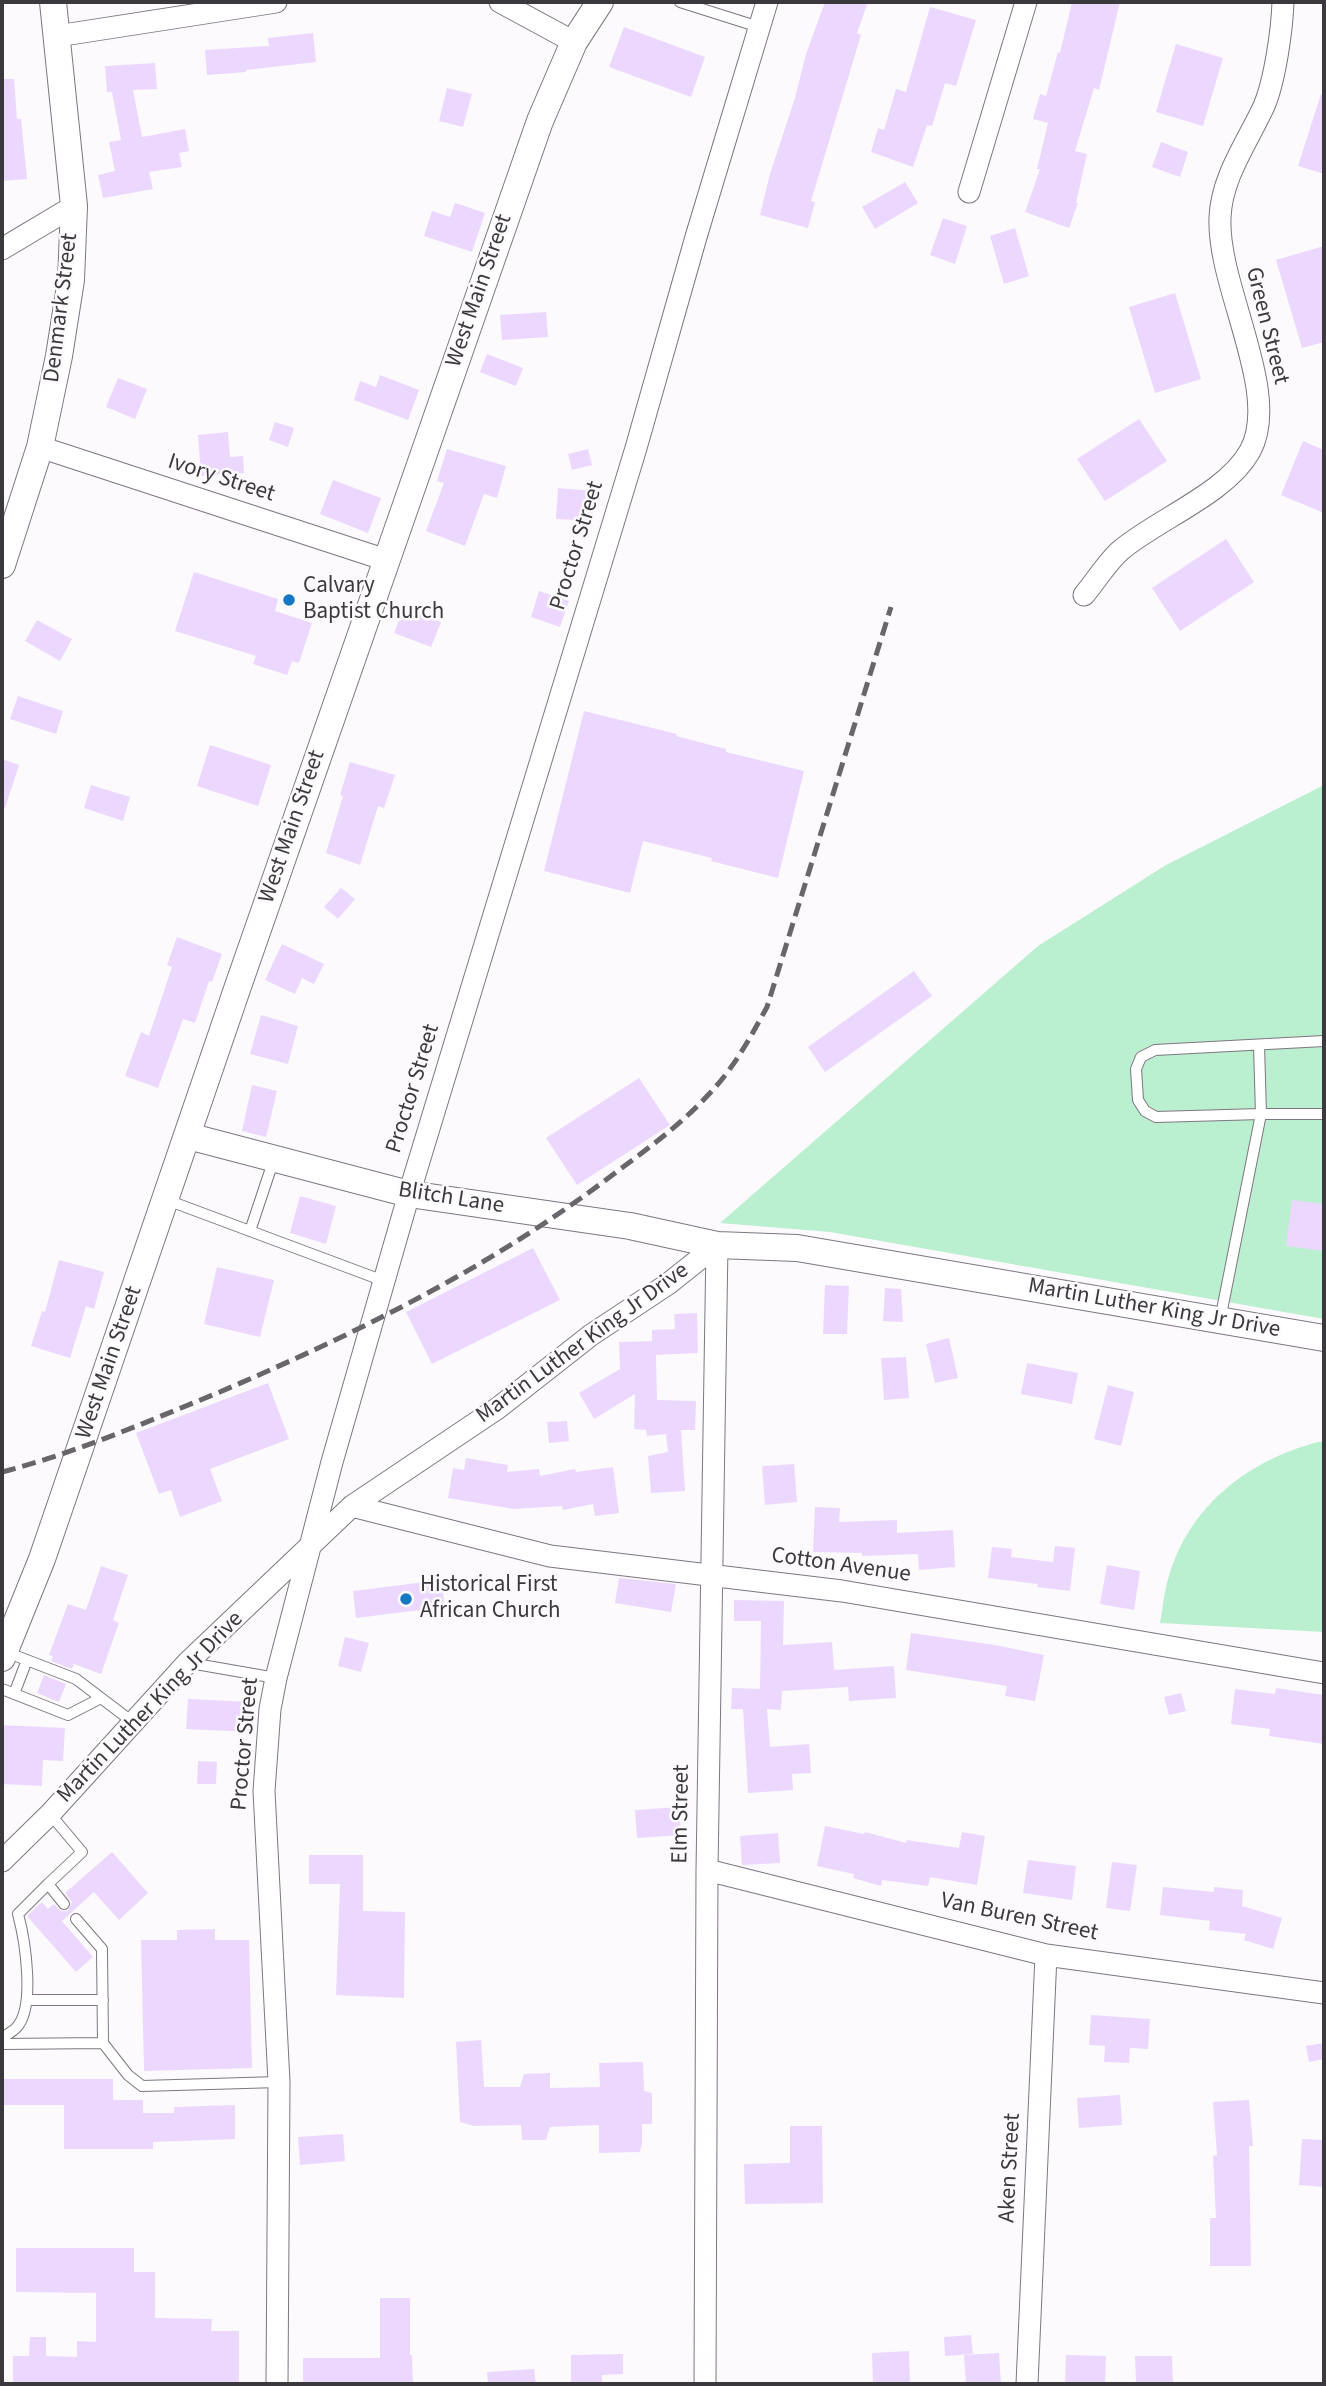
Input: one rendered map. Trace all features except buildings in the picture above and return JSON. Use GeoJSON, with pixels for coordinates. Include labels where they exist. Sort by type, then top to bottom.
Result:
{"type":"FeatureCollection","features":[{"type":"Feature","properties":{"kind":"street","name":"Denmark Street"},"geometry":{"type":"LineString","coordinates":[[2,565],[40,447],[71,280],[74,206],[53,2]]}},
{"type":"Feature","properties":{"kind":"street"},"geometry":{"type":"LineString","coordinates":[[57,36],[276,2]]}},
{"type":"Feature","properties":{"kind":"street"},"geometry":{"type":"LineString","coordinates":[[500,2],[574,42]]}},
{"type":"Feature","properties":{"kind":"street","name":"West Main Street"},"geometry":{"type":"LineString","coordinates":[[11,1656],[236,992],[540,121],[574,42],[600,2]]}},
{"type":"Feature","properties":{"kind":"street","name":"Proctor Street"},"geometry":{"type":"LineString","coordinates":[[277,2384],[279,2082],[264,1791],[270,1709],[276,1678],[309,1546],[409,1194],[636,449],[767,2]]}},
{"type":"Feature","properties":{"kind":"street"},"geometry":{"type":"LineString","coordinates":[[969,192],[1026,2]]}},
{"type":"Feature","properties":{"kind":"street","name":"Green Street"},"geometry":{"type":"LineString","coordinates":[[1084,595],[1120,551],[1232,475],[1251,450],[1260,417],[1256,374],[1224,266],[1220,217],[1231,169],[1265,103],[1282,30],[1283,2]]}},
{"type":"Feature","properties":{"kind":"street"},"geometry":{"type":"LineString","coordinates":[[2,249],[74,206]]}},
{"type":"Feature","properties":{"kind":"street","name":"Ivory Street"},"geometry":{"type":"LineString","coordinates":[[40,447],[386,560]]}},
{"type":"Feature","properties":{"kind":"street","name":"Blitch Lane"},"geometry":{"type":"LineString","coordinates":[[188,1136],[409,1194],[630,1226],[717,1245]]}},
{"type":"Feature","properties":{"kind":"street","name":"Martin Luther King Jr Drive"},"geometry":{"type":"LineString","coordinates":[[2,1861],[50,1814],[188,1662],[352,1506],[498,1408],[591,1335],[668,1284],[717,1245],[797,1248],[1324,1338]]}},
{"type":"Feature","properties":{"kind":"street","name":"Elm Street"},"geometry":{"type":"LineString","coordinates":[[705,2384],[707,1870],[717,1245]]}},
{"type":"Feature","properties":{"kind":"street","name":"Cotton Avenue"},"geometry":{"type":"LineString","coordinates":[[352,1506],[550,1556],[842,1591],[1324,1673]]}},
{"type":"Feature","properties":{"kind":"street","name":"Van Buren Street"},"geometry":{"type":"LineString","coordinates":[[707,1870],[1046,1955],[1324,1993]]}},
{"type":"Feature","properties":{"kind":"street","name":"Aken Street"},"geometry":{"type":"LineString","coordinates":[[1027,2384],[1046,1955]]}},
{"type":"Feature","properties":{"kind":"lane"},"geometry":{"type":"LineString","coordinates":[[680,2],[759,27]]}},
{"type":"Feature","properties":{"kind":"lane"},"geometry":{"type":"LineString","coordinates":[[1324,1041],[1155,1050],[1141,1057],[1136,1069],[1138,1100],[1144,1111],[1156,1117],[1324,1114]]}},
{"type":"Feature","properties":{"kind":"lane"},"geometry":{"type":"LineString","coordinates":[[1220,1320],[1261,1114],[1259,1045]]}},
{"type":"Feature","properties":{"kind":"lane"},"geometry":{"type":"LineString","coordinates":[[250,1231],[274,1159]]}},
{"type":"Feature","properties":{"kind":"lane"},"geometry":{"type":"LineString","coordinates":[[167,1200],[384,1281]]}},
{"type":"Feature","properties":{"kind":"lane"},"geometry":{"type":"LineString","coordinates":[[14,1694],[11,1656],[76,1679],[134,1723]]}},
{"type":"Feature","properties":{"kind":"lane"},"geometry":{"type":"LineString","coordinates":[[188,1662],[276,1678]]}},
{"type":"Feature","properties":{"kind":"lane"},"geometry":{"type":"LineString","coordinates":[[2,1689],[68,1715],[101,1698]]}},
{"type":"Feature","properties":{"kind":"lane"},"geometry":{"type":"LineString","coordinates":[[2,2038],[17,2027],[27,2000],[25,1944],[18,1914],[82,1852],[50,1814]]}},
{"type":"Feature","properties":{"kind":"lane"},"geometry":{"type":"LineString","coordinates":[[48,1884],[64,1904]]}},
{"type":"Feature","properties":{"kind":"lane"},"geometry":{"type":"LineString","coordinates":[[76,1919],[102,1949],[103,2043],[128,2075],[142,2086],[279,2082]]}},
{"type":"Feature","properties":{"kind":"lane"},"geometry":{"type":"LineString","coordinates":[[27,2000],[103,2000]]}},
{"type":"Feature","properties":{"kind":"lane"},"geometry":{"type":"LineString","coordinates":[[2,2044],[103,2043]]}},
{"type":"Feature","properties":{"kind":"green space"},"geometry":{"type":"Polygon","coordinates":[[[1324,785],[1324,1319],[830,1232],[720,1223],[1038,946],[1166,865],[1324,785]]]}},
{"type":"Feature","properties":{"kind":"green space"},"geometry":{"type":"Polygon","coordinates":[[[1324,1442],[1324,1632],[1160,1623],[1167,1582],[1179,1551],[1191,1528],[1207,1507],[1246,1474],[1293,1450],[1324,1442]]]}},
{"type":"Feature","properties":{"kind":"railway"},"geometry":{"type":"LineString","coordinates":[[2,1472],[83,1447],[215,1394],[317,1349],[415,1300],[511,1245],[557,1215],[645,1151],[697,1106],[734,1063],[767,1007],[891,607]]}},
{"type":"Feature","properties":{"kind":"place","name":"Calvary Baptist Church"},"geometry":{"type":"Point","coordinates":[289,600]}},
{"type":"Feature","properties":{"kind":"place","name":"Historical First African Church"},"geometry":{"type":"Point","coordinates":[406,1599]}}]}
